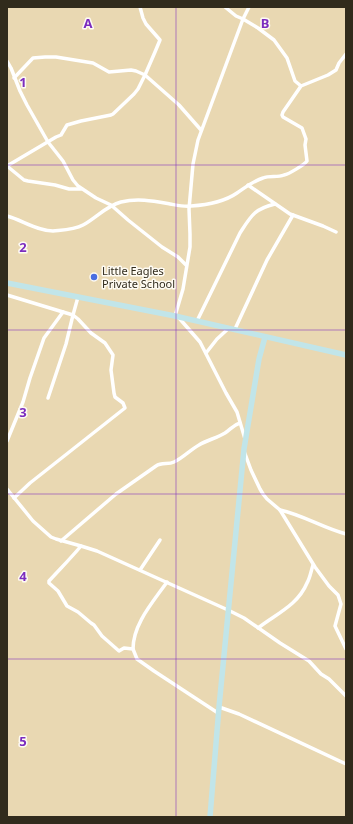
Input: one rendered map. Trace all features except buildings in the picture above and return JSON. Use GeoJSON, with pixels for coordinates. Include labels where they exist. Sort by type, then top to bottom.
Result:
{"type":"FeatureCollection","features":[{"type":"Feature","properties":{"kind":"street"},"geometry":{"type":"LineString","coordinates":[[81,189],[24,180],[7,166],[61,135],[67,125],[111,115],[134,94],[145,75],[160,40],[142,18],[140,7]]}},
{"type":"Feature","properties":{"kind":"street"},"geometry":{"type":"LineString","coordinates":[[225,7],[274,40],[287,58],[295,81],[301,86]]}},
{"type":"Feature","properties":{"kind":"street"},"geometry":{"type":"LineString","coordinates":[[177,317],[183,289],[190,240],[189,206],[193,164],[198,140],[243,19],[249,7]]}},
{"type":"Feature","properties":{"kind":"street"},"geometry":{"type":"LineString","coordinates":[[7,216],[46,231],[66,230],[83,225],[111,205],[132,200],[150,200],[189,206],[212,203],[232,196],[248,184],[268,176],[285,175],[306,163],[306,139],[302,128],[282,115],[301,86],[328,75],[336,70],[346,54]]}},
{"type":"Feature","properties":{"kind":"street"},"geometry":{"type":"LineString","coordinates":[[14,78],[33,58],[45,57],[56,57],[93,63],[109,72],[131,70],[145,75],[179,105],[201,130]]}},
{"type":"Feature","properties":{"kind":"street"},"geometry":{"type":"LineString","coordinates":[[7,61],[24,99],[48,142],[63,161],[72,180],[81,189],[111,205],[186,265]]}},
{"type":"Feature","properties":{"kind":"street"},"geometry":{"type":"LineString","coordinates":[[248,184],[293,215],[336,232]]}},
{"type":"Feature","properties":{"kind":"street"},"geometry":{"type":"LineString","coordinates":[[197,321],[240,234],[248,221],[255,212],[265,206],[275,204]]}},
{"type":"Feature","properties":{"kind":"street"},"geometry":{"type":"LineString","coordinates":[[206,354],[216,339],[232,329],[267,260],[293,215]]}},
{"type":"Feature","properties":{"kind":"street"},"geometry":{"type":"LineString","coordinates":[[7,283],[79,296],[197,321],[346,355]]}},
{"type":"Feature","properties":{"kind":"street"},"geometry":{"type":"LineString","coordinates":[[7,295],[73,315],[91,333],[105,343],[113,355],[111,370],[115,397],[123,404],[125,408],[30,483],[14,498]]}},
{"type":"Feature","properties":{"kind":"street"},"geometry":{"type":"LineString","coordinates":[[48,398],[66,344],[79,296]]}},
{"type":"Feature","properties":{"kind":"street"},"geometry":{"type":"LineString","coordinates":[[7,441],[23,402],[44,338],[63,312]]}},
{"type":"Feature","properties":{"kind":"street"},"geometry":{"type":"LineString","coordinates":[[177,317],[200,342],[237,412],[245,440]]}},
{"type":"Feature","properties":{"kind":"street"},"geometry":{"type":"LineString","coordinates":[[210,817],[218,710],[245,440],[265,337]]}},
{"type":"Feature","properties":{"kind":"street"},"geometry":{"type":"LineString","coordinates":[[61,541],[116,494],[159,464],[174,462],[185,456],[200,444],[223,434],[235,425],[240,424]]}},
{"type":"Feature","properties":{"kind":"street"},"geometry":{"type":"LineString","coordinates":[[244,449],[251,470],[260,489],[267,499],[280,510],[313,565],[339,598],[341,604],[335,626],[346,649]]}},
{"type":"Feature","properties":{"kind":"street"},"geometry":{"type":"LineString","coordinates":[[7,490],[33,521],[51,537],[97,551],[244,618],[309,661],[346,696]]}},
{"type":"Feature","properties":{"kind":"street"},"geometry":{"type":"LineString","coordinates":[[280,510],[346,534]]}},
{"type":"Feature","properties":{"kind":"street"},"geometry":{"type":"LineString","coordinates":[[140,570],[160,540]]}},
{"type":"Feature","properties":{"kind":"street"},"geometry":{"type":"LineString","coordinates":[[81,546],[49,581],[49,583],[58,591],[67,606],[78,612],[94,625],[102,636],[119,651],[124,648],[133,650]]}},
{"type":"Feature","properties":{"kind":"street"},"geometry":{"type":"LineString","coordinates":[[258,628],[297,599],[308,582],[313,565]]}},
{"type":"Feature","properties":{"kind":"street"},"geometry":{"type":"LineString","coordinates":[[167,582],[140,622],[133,642],[133,650],[137,659],[218,710],[239,714],[346,764]]}},
{"type":"Feature","properties":{"kind":"place","name":"Little Eagles Private School"},"geometry":{"type":"Point","coordinates":[94,277]}}]}
